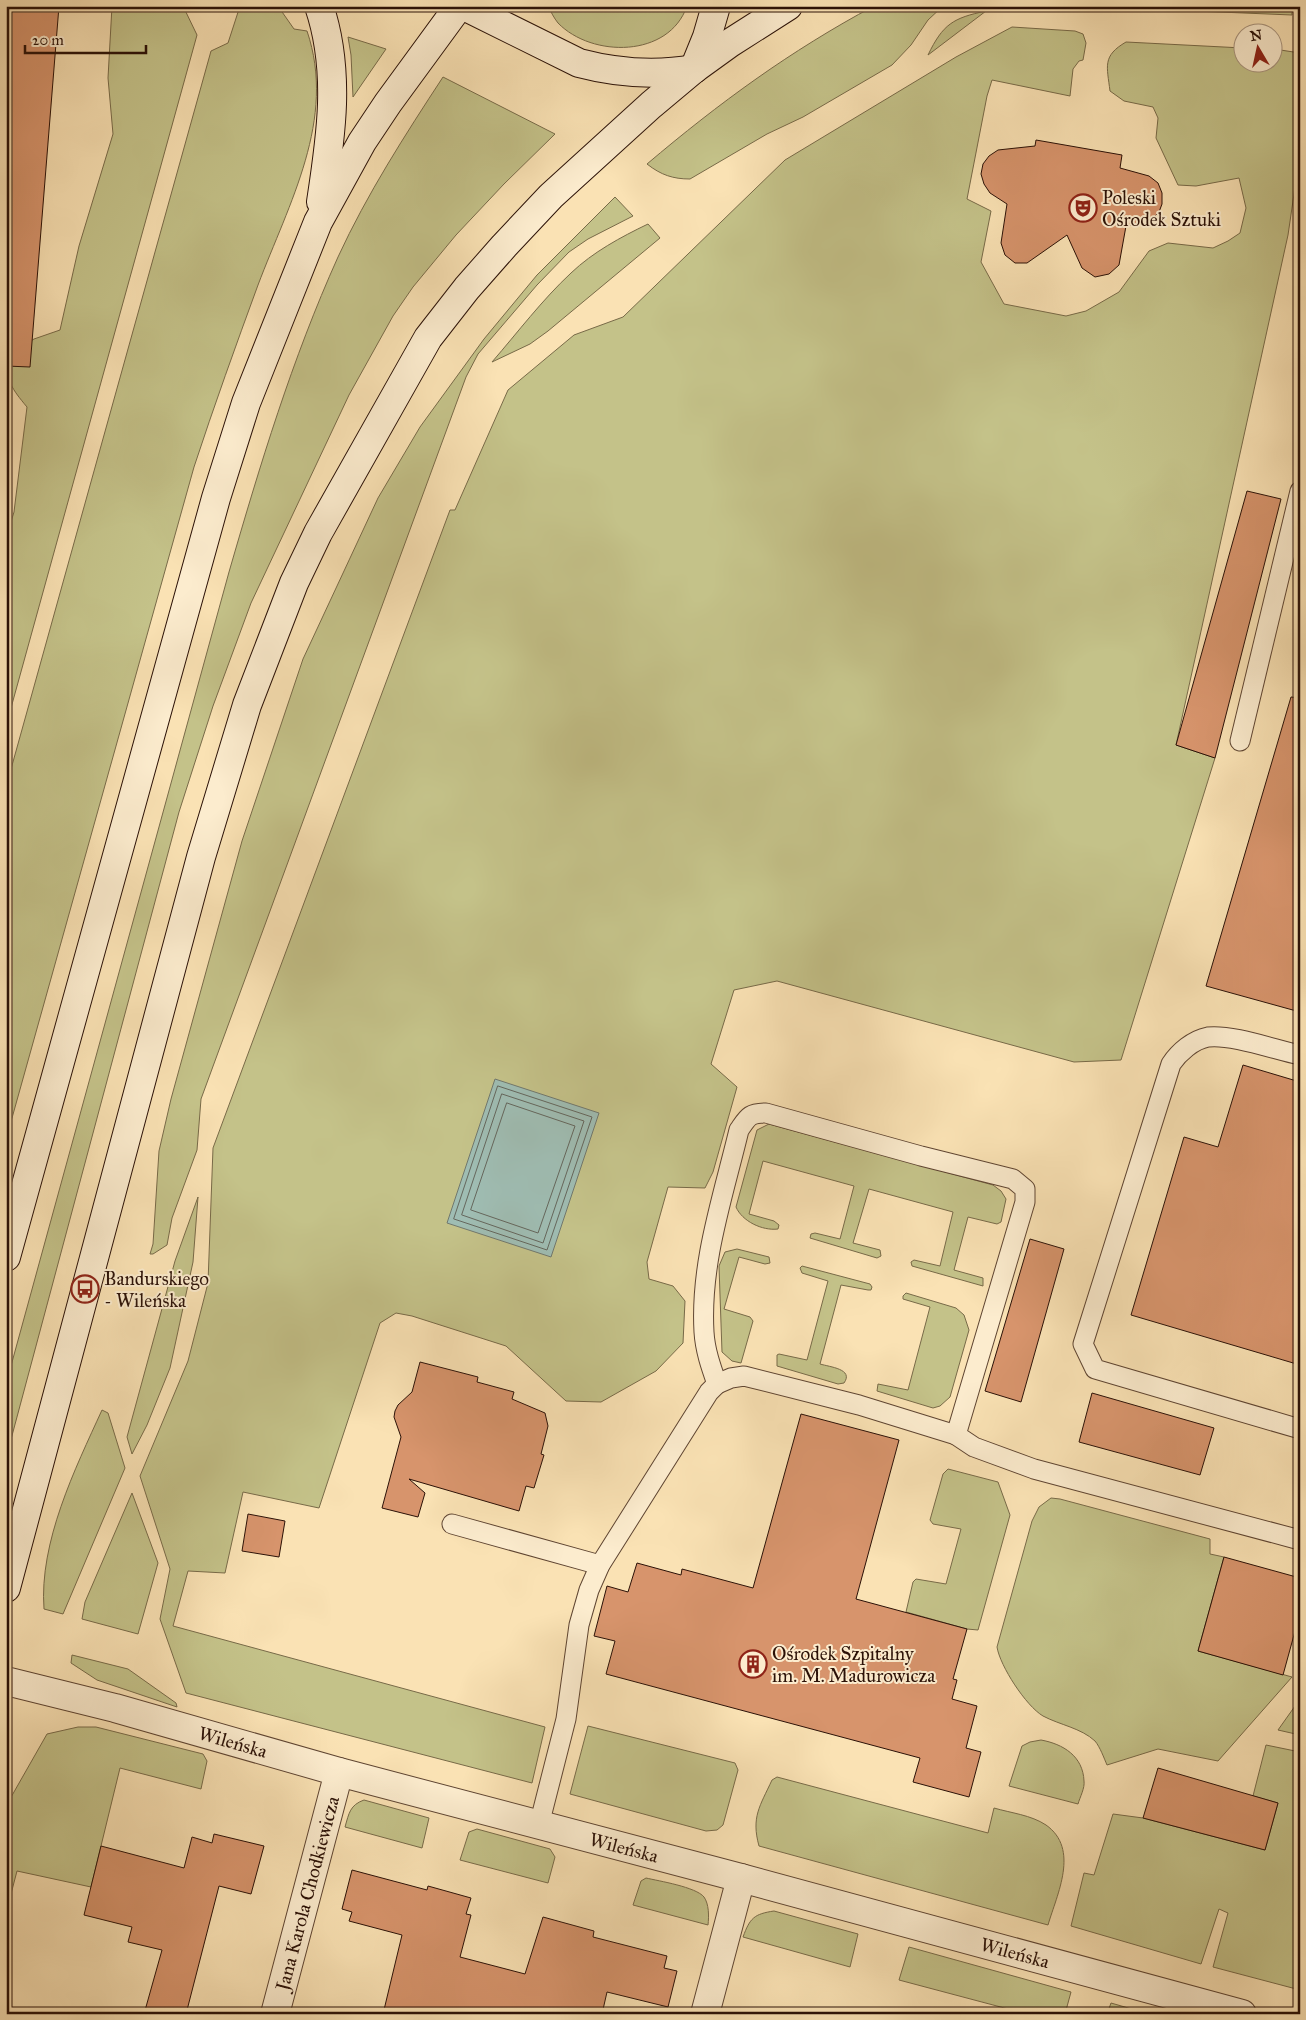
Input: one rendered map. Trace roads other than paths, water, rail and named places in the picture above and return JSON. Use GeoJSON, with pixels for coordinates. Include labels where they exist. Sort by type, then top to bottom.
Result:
{"type":"FeatureCollection","features":[{"type":"Feature","properties":{"kind":"main road"},"geometry":{"type":"LineString","coordinates":[[318,6],[326,29],[333,88],[332,130],[318,222]]}},
{"type":"Feature","properties":{"kind":"main road"},"geometry":{"type":"LineString","coordinates":[[6,1257],[216,498],[246,403],[318,222],[362,142],[399,87],[459,6]]}},
{"type":"Feature","properties":{"kind":"main road"},"geometry":{"type":"LineString","coordinates":[[464,6],[579,62],[591,66],[642,74],[668,74],[694,70]]}},
{"type":"Feature","properties":{"kind":"main road"},"geometry":{"type":"LineString","coordinates":[[694,70],[707,37],[716,6]]}},
{"type":"Feature","properties":{"kind":"main road"},"geometry":{"type":"LineString","coordinates":[[6,1588],[201,857],[248,705],[294,584],[318,533],[433,331],[467,288],[551,196],[611,140],[730,42],[788,6]]}},
{"type":"Feature","properties":{"kind":"main road","name":"Wileńska"},"geometry":{"type":"LineString","coordinates":[[6,1681],[115,1708],[339,1772],[741,1878],[1242,2014]]}},
{"type":"Feature","properties":{"kind":"main road","name":"Jana Karola Chodkiewicza"},"geometry":{"type":"LineString","coordinates":[[275,2014],[339,1772]]}},
{"type":"Feature","properties":{"kind":"main road"},"geometry":{"type":"LineString","coordinates":[[705,2014],[741,1878]]}},
{"type":"Feature","properties":{"kind":"lane"},"geometry":{"type":"LineString","coordinates":[[1240,741],[1300,491]]}},
{"type":"Feature","properties":{"kind":"lane"},"geometry":{"type":"LineString","coordinates":[[1300,1055],[1223,1037],[1206,1037],[1178,1053],[1171,1064],[1083,1344],[1095,1369],[1300,1429]]}},
{"type":"Feature","properties":{"kind":"lane"},"geometry":{"type":"LineString","coordinates":[[717,1384],[707,1355],[704,1333],[706,1263],[739,1130],[748,1116],[766,1112],[921,1156],[1013,1179],[1025,1189],[1025,1202],[956,1435]]}},
{"type":"Feature","properties":{"kind":"lane"},"geometry":{"type":"LineString","coordinates":[[539,1825],[566,1719],[579,1625],[588,1590],[600,1564],[709,1392],[717,1384],[731,1378],[744,1376],[859,1404],[956,1435],[974,1447],[1034,1469],[1300,1540]]}},
{"type":"Feature","properties":{"kind":"lane"},"geometry":{"type":"LineString","coordinates":[[452,1524],[600,1564]]}},
{"type":"Feature","properties":{"kind":"water"},"geometry":{"type":"Polygon","coordinates":[[[495,1079],[599,1113],[551,1257],[447,1223],[495,1079]]]}},
{"type":"Feature","properties":{"kind":"place","name":"Poleski Ośrodek Sztuki"},"geometry":{"type":"Point","coordinates":[1083,208]}},
{"type":"Feature","properties":{"kind":"place","name":"Bandurskiego - Wileńska"},"geometry":{"type":"Point","coordinates":[85,1289]}},
{"type":"Feature","properties":{"kind":"place","name":"Ośrodek Szpitalny im. M. Madurowicza"},"geometry":{"type":"Point","coordinates":[753,1664]}}]}
